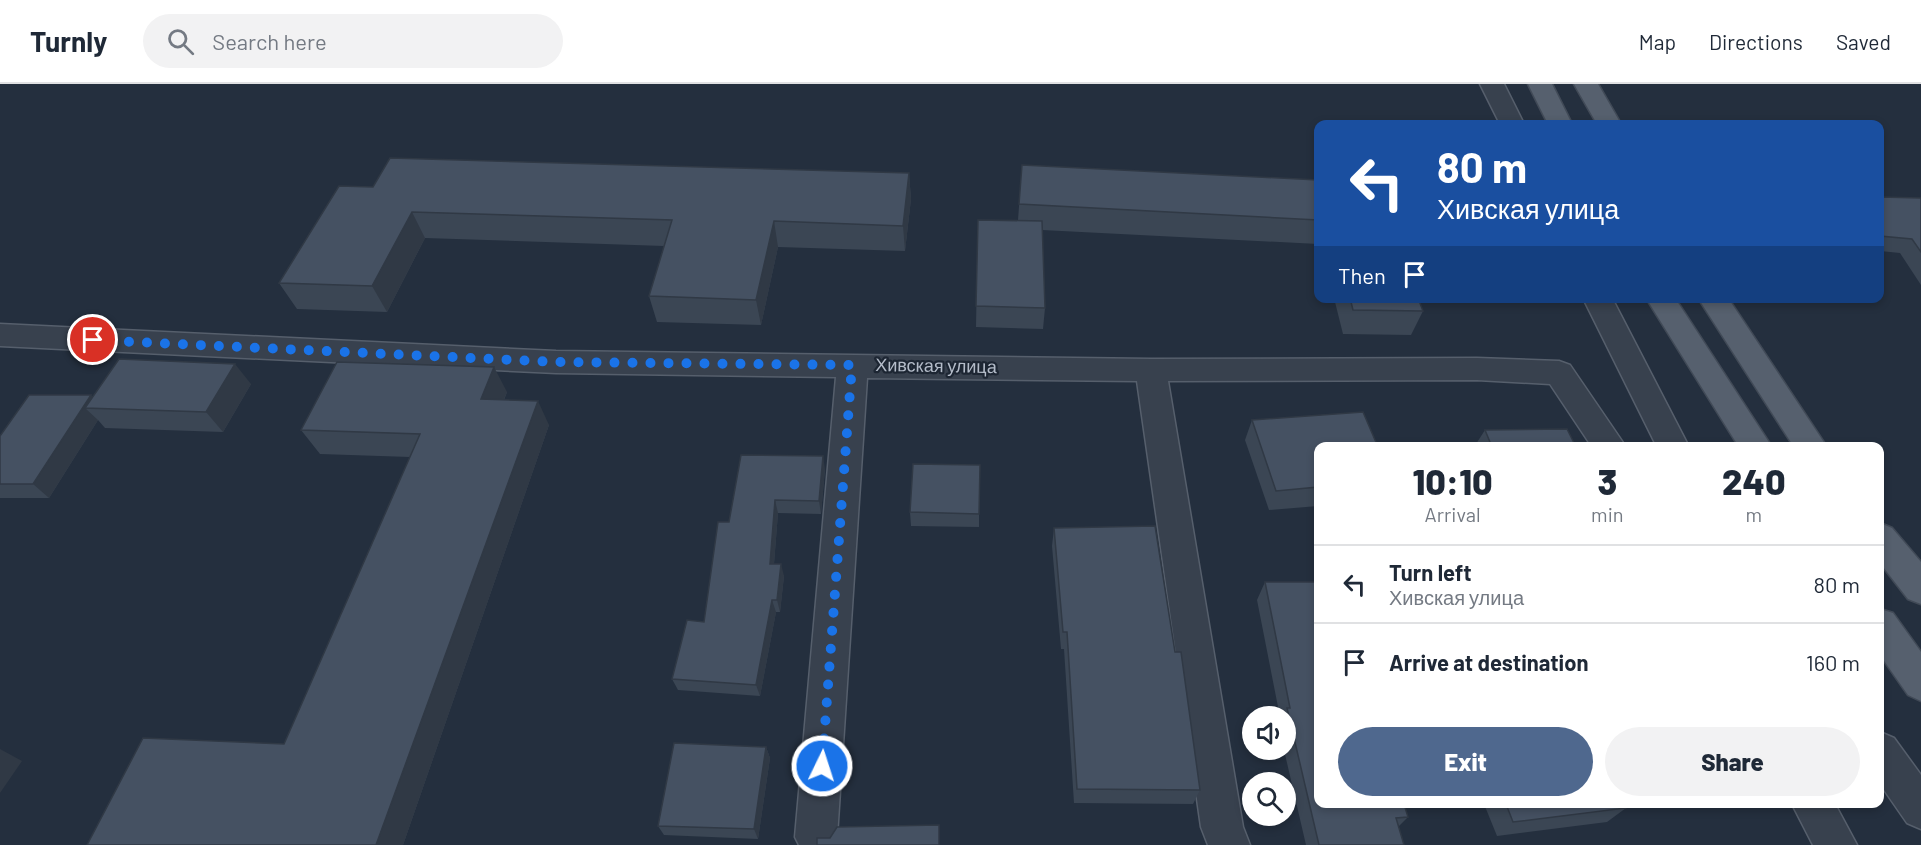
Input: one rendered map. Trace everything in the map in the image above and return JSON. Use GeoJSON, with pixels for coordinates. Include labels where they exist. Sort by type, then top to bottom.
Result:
{"type":"FeatureCollection","features":[{"type":"Feature","properties":{"kind":"main road"},"geometry":{"type":"LineString","coordinates":[[1540,84],[1558,120]]}},
{"type":"Feature","properties":{"kind":"main road"},"geometry":{"type":"LineString","coordinates":[[1586,84],[1607,120]]}},
{"type":"Feature","properties":{"kind":"main road"},"geometry":{"type":"LineString","coordinates":[[1663,303],[1753,442]]}},
{"type":"Feature","properties":{"kind":"main road"},"geometry":{"type":"LineString","coordinates":[[1715,303],[1808,442]]}},
{"type":"Feature","properties":{"kind":"main road"},"geometry":{"type":"LineString","coordinates":[[1884,543],[1921,588]]}},
{"type":"Feature","properties":{"kind":"main road"},"geometry":{"type":"LineString","coordinates":[[1884,631],[1921,682]]}},
{"type":"Feature","properties":{"kind":"street"},"geometry":{"type":"LineString","coordinates":[[1492,84],[1510,120]]}},
{"type":"Feature","properties":{"kind":"street"},"geometry":{"type":"LineString","coordinates":[[1600,303],[1670,442]]}},
{"type":"Feature","properties":{"kind":"street","name":"Хивская улица"},"geometry":{"type":"LineString","coordinates":[[0,335],[556,362],[1151,370],[1477,369],[1559,373],[1607,442]]}},
{"type":"Feature","properties":{"kind":"street"},"geometry":{"type":"LineString","coordinates":[[816,837],[852,365]]}},
{"type":"Feature","properties":{"kind":"street"},"geometry":{"type":"LineString","coordinates":[[1151,370],[1222,827],[1228,845]]}},
{"type":"Feature","properties":{"kind":"street"},"geometry":{"type":"LineString","coordinates":[[1884,757],[1921,809]]}},
{"type":"Feature","properties":{"kind":"street"},"geometry":{"type":"LineString","coordinates":[[1814,808],[1836,845]]}},
{"type":"Feature","properties":{"kind":"building"},"geometry":{"type":"Polygon","coordinates":[[[390,158],[909,173],[903,226],[774,221],[756,300],[649,296],[672,220],[412,212],[372,286],[279,283],[339,186],[373,187],[390,158]]]}},
{"type":"Feature","properties":{"kind":"building"},"geometry":{"type":"Polygon","coordinates":[[[1022,165],[1314,180],[1314,220],[1019,204],[1022,165]]]}},
{"type":"Feature","properties":{"kind":"building"},"geometry":{"type":"Polygon","coordinates":[[[1884,197],[1921,198],[1921,252],[1912,239],[1884,236],[1884,197]]]}},
{"type":"Feature","properties":{"kind":"building"},"geometry":{"type":"Polygon","coordinates":[[[978,220],[1042,221],[1045,308],[976,306],[978,220]]]}},
{"type":"Feature","properties":{"kind":"building"},"geometry":{"type":"Polygon","coordinates":[[[1351,303],[1420,303],[1423,311],[1353,310],[1351,303]]]}},
{"type":"Feature","properties":{"kind":"building"},"geometry":{"type":"Polygon","coordinates":[[[119,359],[235,364],[206,412],[85,408],[119,359]]]}},
{"type":"Feature","properties":{"kind":"building"},"geometry":{"type":"Polygon","coordinates":[[[337,362],[494,367],[481,399],[538,401],[376,845],[87,845],[143,738],[284,744],[420,434],[301,430],[337,362]]]}},
{"type":"Feature","properties":{"kind":"building"},"geometry":{"type":"Polygon","coordinates":[[[29,395],[91,395],[33,484],[0,484],[0,436],[29,395]]]}},
{"type":"Feature","properties":{"kind":"building"},"geometry":{"type":"Polygon","coordinates":[[[1363,412],[1376,442],[1314,442],[1314,487],[1276,491],[1252,420],[1363,412]]]}},
{"type":"Feature","properties":{"kind":"building"},"geometry":{"type":"Polygon","coordinates":[[[1567,429],[1574,442],[1490,442],[1485,430],[1567,429]]]}},
{"type":"Feature","properties":{"kind":"building"},"geometry":{"type":"Polygon","coordinates":[[[741,455],[823,456],[819,501],[775,500],[770,564],[781,564],[777,600],[772,600],[756,685],[672,679],[687,620],[704,622],[718,522],[729,522],[741,455]]]}},
{"type":"Feature","properties":{"kind":"building"},"geometry":{"type":"Polygon","coordinates":[[[913,464],[980,465],[979,514],[910,512],[913,464]]]}},
{"type":"Feature","properties":{"kind":"building"},"geometry":{"type":"Polygon","coordinates":[[[1155,526],[1175,652],[1181,652],[1200,790],[1077,789],[1067,632],[1063,632],[1054,528],[1155,526]]]}},
{"type":"Feature","properties":{"kind":"building"},"geometry":{"type":"Polygon","coordinates":[[[1265,582],[1314,582],[1314,808],[1405,808],[1408,817],[1396,818],[1404,845],[1319,845],[1296,747],[1296,706],[1290,706],[1265,582]]]}},
{"type":"Feature","properties":{"kind":"building"},"geometry":{"type":"Polygon","coordinates":[[[674,743],[766,747],[754,829],[658,826],[674,743]]]}},
{"type":"Feature","properties":{"kind":"building"},"geometry":{"type":"Polygon","coordinates":[[[1508,808],[1626,808],[1513,822],[1508,808]]]}},
{"type":"Feature","properties":{"kind":"building"},"geometry":{"type":"Polygon","coordinates":[[[939,825],[939,845],[817,845],[817,838],[830,838],[837,827],[939,825]]]}},
{"type":"Feature","properties":{"kind":"route"},"geometry":{"type":"LineString","coordinates":[[93,340],[556,362],[852,365],[822,766]]}}]}
